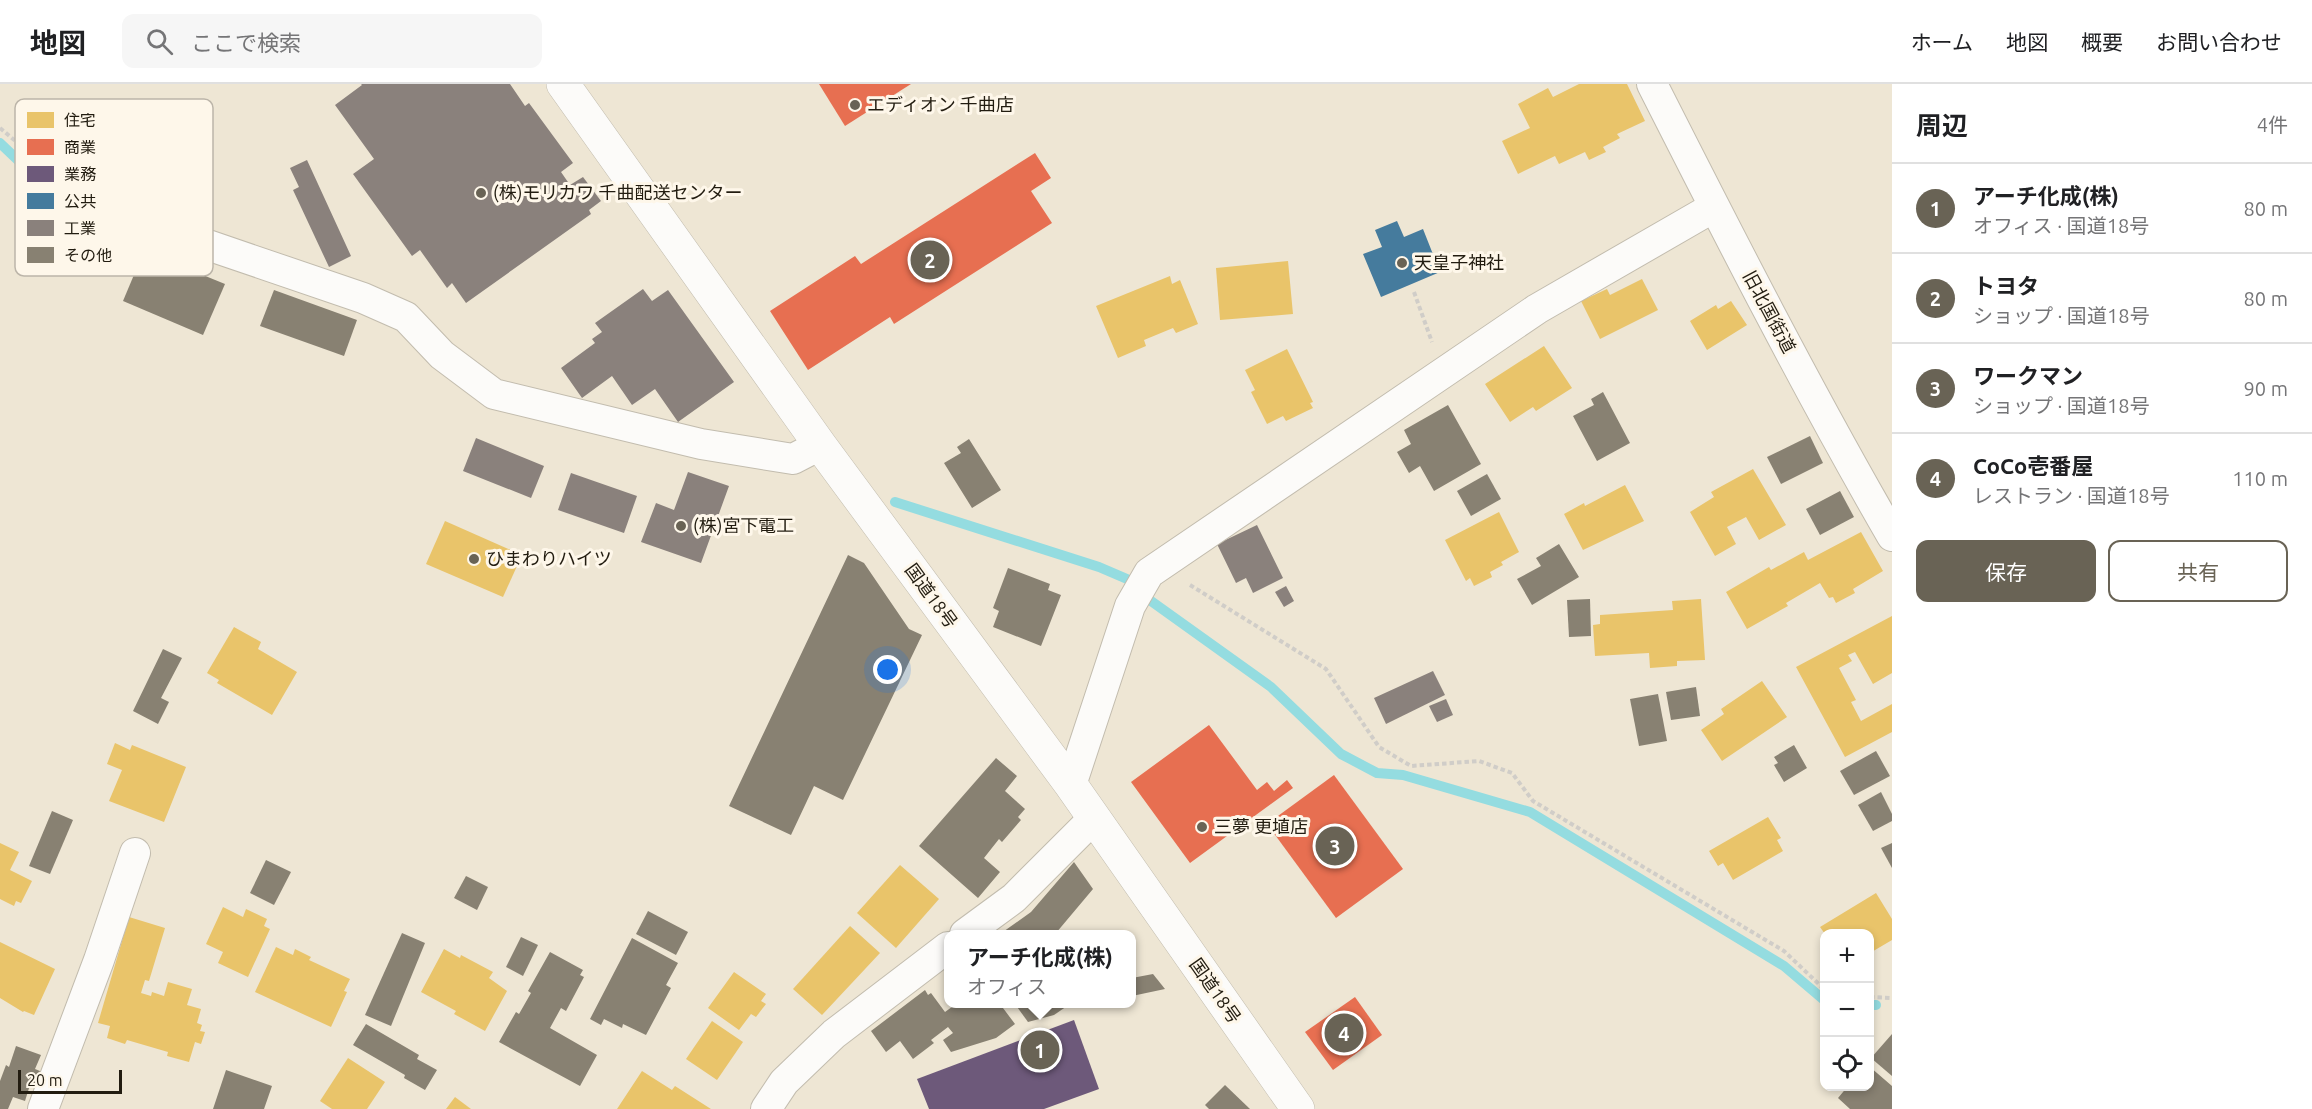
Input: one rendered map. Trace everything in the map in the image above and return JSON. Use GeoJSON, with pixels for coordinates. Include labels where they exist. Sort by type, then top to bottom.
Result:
{"type":"FeatureCollection","features":[{"type":"Feature","properties":{"kind":"highway","name":"国道18号"},"geometry":{"type":"LineString","coordinates":[[563,84],[820,445],[1071,785],[1298,1109]]}},
{"type":"Feature","properties":{"kind":"street","name":"旧北国街道"},"geometry":{"type":"LineString","coordinates":[[1652,84],[1846,458],[1892,536]]}},
{"type":"Feature","properties":{"kind":"street"},"geometry":{"type":"LineString","coordinates":[[1071,785],[1130,606],[1149,573],[1537,309],[1714,207]]}},
{"type":"Feature","properties":{"kind":"street"},"geometry":{"type":"LineString","coordinates":[[213,247],[363,298],[406,317],[442,356],[494,394],[701,444],[793,459],[820,445]]}},
{"type":"Feature","properties":{"kind":"street"},"geometry":{"type":"LineString","coordinates":[[970,930],[1014,897],[1093,819]]}},
{"type":"Feature","properties":{"kind":"street"},"geometry":{"type":"LineString","coordinates":[[43,1109],[99,960],[135,853]]}},
{"type":"Feature","properties":{"kind":"street"},"geometry":{"type":"LineString","coordinates":[[766,1109],[784,1082],[834,1034],[944,950]]}},
{"type":"Feature","properties":{"kind":"path"},"geometry":{"type":"LineString","coordinates":[[0,128],[15,141]]}},
{"type":"Feature","properties":{"kind":"path"},"geometry":{"type":"LineString","coordinates":[[1414,292],[1444,373]]}},
{"type":"Feature","properties":{"kind":"path"},"geometry":{"type":"LineString","coordinates":[[1159,566],[1326,669],[1379,747],[1411,766],[1479,761],[1512,773],[1533,801],[1784,951],[1820,985]]}},
{"type":"Feature","properties":{"kind":"path"},"geometry":{"type":"LineString","coordinates":[[1874,997],[1892,998]]}},
{"type":"Feature","properties":{"kind":"building: 住宅"},"geometry":{"type":"Polygon","coordinates":[[[1579,84],[1627,84],[1645,121],[1617,134],[1620,138],[1603,147],[1606,152],[1589,160],[1585,152],[1559,164],[1555,156],[1518,174],[1502,141],[1530,128],[1518,104],[1548,88],[1553,97],[1579,84]]]}},
{"type":"Feature","properties":{"kind":"building: 住宅"},"geometry":{"type":"Polygon","coordinates":[[[1288,261],[1293,314],[1220,320],[1216,268],[1288,261]]]}},
{"type":"Feature","properties":{"kind":"building: 住宅"},"geometry":{"type":"Polygon","coordinates":[[[1170,276],[1172,284],[1180,280],[1198,324],[1176,333],[1173,328],[1144,340],[1146,346],[1118,358],[1096,306],[1170,276]]]}},
{"type":"Feature","properties":{"kind":"building: 住宅"},"geometry":{"type":"Polygon","coordinates":[[[1642,279],[1658,310],[1600,339],[1581,301],[1607,289],[1610,295],[1642,279]]]}},
{"type":"Feature","properties":{"kind":"building: 住宅"},"geometry":{"type":"Polygon","coordinates":[[[1731,301],[1747,325],[1707,350],[1690,321],[1716,305],[1718,309],[1731,301]]]}},
{"type":"Feature","properties":{"kind":"building: 住宅"},"geometry":{"type":"Polygon","coordinates":[[[1544,346],[1572,388],[1536,411],[1533,407],[1510,422],[1485,384],[1544,346]]]}},
{"type":"Feature","properties":{"kind":"building: 住宅"},"geometry":{"type":"Polygon","coordinates":[[[1287,349],[1313,402],[1310,403],[1313,408],[1286,421],[1283,416],[1267,424],[1251,392],[1255,390],[1245,370],[1287,349]]]}},
{"type":"Feature","properties":{"kind":"building: 住宅"},"geometry":{"type":"Polygon","coordinates":[[[1753,469],[1786,525],[1759,540],[1746,517],[1727,527],[1736,544],[1715,556],[1690,512],[1714,497],[1711,492],[1753,469]]]}},
{"type":"Feature","properties":{"kind":"building: 住宅"},"geometry":{"type":"Polygon","coordinates":[[[1625,485],[1644,521],[1583,550],[1564,514],[1625,485]]]}},
{"type":"Feature","properties":{"kind":"building: 住宅"},"geometry":{"type":"Polygon","coordinates":[[[1499,512],[1519,552],[1501,562],[1503,565],[1490,572],[1492,577],[1474,586],[1470,578],[1466,581],[1445,540],[1499,512]]]}},
{"type":"Feature","properties":{"kind":"building: 住宅","name":"ひまわりハイツ"},"geometry":{"type":"Polygon","coordinates":[[[445,521],[522,555],[503,597],[426,564],[445,521]]]}},
{"type":"Feature","properties":{"kind":"building: 住宅"},"geometry":{"type":"Polygon","coordinates":[[[1861,532],[1883,571],[1853,589],[1855,593],[1836,603],[1833,597],[1829,598],[1820,583],[1786,603],[1788,606],[1747,629],[1726,592],[1769,567],[1771,570],[1804,552],[1808,560],[1861,532]]]}},
{"type":"Feature","properties":{"kind":"building: 住宅"},"geometry":{"type":"Polygon","coordinates":[[[1701,599],[1705,660],[1677,661],[1677,666],[1650,668],[1649,653],[1595,656],[1593,625],[1600,624],[1600,615],[1673,610],[1672,601],[1701,599]]]}},
{"type":"Feature","properties":{"kind":"building: 住宅"},"geometry":{"type":"Polygon","coordinates":[[[1892,616],[1892,673],[1873,684],[1855,652],[1848,655],[1852,661],[1839,668],[1856,700],[1851,702],[1861,721],[1892,704],[1892,732],[1845,757],[1796,667],[1892,616]]]}},
{"type":"Feature","properties":{"kind":"building: 住宅"},"geometry":{"type":"Polygon","coordinates":[[[234,627],[261,642],[258,649],[297,672],[272,715],[217,683],[219,680],[207,673],[234,627]]]}},
{"type":"Feature","properties":{"kind":"building: 住宅"},"geometry":{"type":"Polygon","coordinates":[[[1762,681],[1787,717],[1722,761],[1701,730],[1724,714],[1721,709],[1762,681]]]}},
{"type":"Feature","properties":{"kind":"building: 住宅"},"geometry":{"type":"Polygon","coordinates":[[[115,743],[130,750],[132,745],[186,767],[164,822],[109,801],[122,770],[107,764],[115,743]]]}},
{"type":"Feature","properties":{"kind":"building: 住宅"},"geometry":{"type":"Polygon","coordinates":[[[1768,817],[1781,838],[1777,840],[1783,851],[1733,880],[1723,863],[1718,866],[1709,851],[1768,817]]]}},
{"type":"Feature","properties":{"kind":"building: 住宅"},"geometry":{"type":"Polygon","coordinates":[[[0,843],[19,852],[10,870],[32,881],[21,903],[16,901],[14,906],[0,899],[0,843]]]}},
{"type":"Feature","properties":{"kind":"building: 住宅"},"geometry":{"type":"Polygon","coordinates":[[[900,865],[939,899],[896,948],[857,913],[900,865]]]}},
{"type":"Feature","properties":{"kind":"building: 住宅"},"geometry":{"type":"Polygon","coordinates":[[[1876,893],[1892,919],[1892,940],[1874,951],[1874,929],[1821,929],[1820,927],[1876,893]]]}},
{"type":"Feature","properties":{"kind":"building: 住宅"},"geometry":{"type":"Polygon","coordinates":[[[223,907],[243,917],[246,909],[267,919],[264,926],[270,929],[248,977],[218,963],[223,952],[206,944],[223,907]]]}},
{"type":"Feature","properties":{"kind":"building: 住宅"},"geometry":{"type":"Polygon","coordinates":[[[129,917],[165,928],[149,981],[145,980],[141,993],[151,996],[152,992],[164,996],[168,982],[192,989],[187,1005],[201,1009],[197,1023],[202,1025],[200,1031],[205,1032],[201,1044],[195,1042],[189,1062],[167,1056],[168,1052],[127,1040],[125,1044],[107,1038],[110,1026],[98,1023],[129,917]]]}},
{"type":"Feature","properties":{"kind":"building: 住宅"},"geometry":{"type":"Polygon","coordinates":[[[850,926],[880,953],[822,1015],[793,989],[850,926]]]}},
{"type":"Feature","properties":{"kind":"building: 住宅"},"geometry":{"type":"Polygon","coordinates":[[[0,942],[55,969],[34,1015],[23,1012],[0,998],[0,942]]]}},
{"type":"Feature","properties":{"kind":"building: 住宅"},"geometry":{"type":"Polygon","coordinates":[[[276,947],[293,955],[295,949],[311,957],[309,960],[350,979],[344,991],[347,992],[331,1027],[255,992],[276,947]]]}},
{"type":"Feature","properties":{"kind":"building: 住宅"},"geometry":{"type":"Polygon","coordinates":[[[444,949],[493,972],[489,978],[507,991],[485,1031],[454,1014],[456,1011],[421,992],[444,949]]]}},
{"type":"Feature","properties":{"kind":"building: 住宅"},"geometry":{"type":"Polygon","coordinates":[[[734,972],[766,994],[761,1001],[766,1004],[756,1017],[751,1014],[739,1030],[708,1008],[734,972]]]}},
{"type":"Feature","properties":{"kind":"building: 住宅"},"geometry":{"type":"Polygon","coordinates":[[[712,1021],[743,1042],[717,1080],[686,1059],[712,1021]]]}},
{"type":"Feature","properties":{"kind":"building: 住宅"},"geometry":{"type":"Polygon","coordinates":[[[348,1058],[385,1082],[367,1109],[332,1109],[320,1101],[348,1058]]]}},
{"type":"Feature","properties":{"kind":"building: 住宅"},"geometry":{"type":"Polygon","coordinates":[[[642,1071],[672,1090],[675,1086],[711,1109],[617,1109],[642,1071]]]}},
{"type":"Feature","properties":{"kind":"building: 住宅"},"geometry":{"type":"Polygon","coordinates":[[[455,1097],[471,1109],[446,1109],[455,1097]]]}},
{"type":"Feature","properties":{"kind":"building: 商業","name":"エディオン 千曲店"},"geometry":{"type":"Polygon","coordinates":[[[819,84],[911,84],[845,126],[819,84]]]}},
{"type":"Feature","properties":{"kind":"building: 商業"},"geometry":{"type":"Polygon","coordinates":[[[1035,153],[1051,178],[1031,191],[1052,223],[894,324],[890,317],[808,370],[770,311],[855,256],[861,264],[1035,153]]]}},
{"type":"Feature","properties":{"kind":"building: 商業","name":"三夢 更埴店"},"geometry":{"type":"Polygon","coordinates":[[[1209,725],[1257,790],[1267,782],[1274,791],[1287,780],[1293,788],[1190,863],[1131,782],[1209,725]]]}},
{"type":"Feature","properties":{"kind":"building: 商業"},"geometry":{"type":"Polygon","coordinates":[[[1334,775],[1403,869],[1336,918],[1267,824],[1334,775]]]}},
{"type":"Feature","properties":{"kind":"building: 商業"},"geometry":{"type":"Polygon","coordinates":[[[1355,997],[1382,1035],[1333,1070],[1305,1032],[1355,997]]]}},
{"type":"Feature","properties":{"kind":"building: 業務"},"geometry":{"type":"Polygon","coordinates":[[[1074,1020],[1099,1089],[1044,1109],[929,1109],[917,1079],[1074,1020]]]}},
{"type":"Feature","properties":{"kind":"building: 公共","name":"天皇子神社"},"geometry":{"type":"Polygon","coordinates":[[[1397,221],[1404,237],[1423,229],[1440,272],[1381,297],[1363,254],[1382,247],[1375,230],[1397,221]]]}},
{"type":"Feature","properties":{"kind":"building: 工業","name":"(株)モリカワ 千曲配送センター"},"geometry":{"type":"Polygon","coordinates":[[[361,84],[510,84],[525,106],[529,103],[573,163],[561,172],[570,185],[583,177],[601,201],[589,210],[591,214],[466,303],[452,283],[447,288],[420,250],[412,256],[353,174],[374,159],[335,105],[361,84]]]}},
{"type":"Feature","properties":{"kind":"building: 工業"},"geometry":{"type":"Polygon","coordinates":[[[307,160],[351,256],[329,267],[293,190],[299,187],[290,168],[307,160]]]}},
{"type":"Feature","properties":{"kind":"building: 工業"},"geometry":{"type":"Polygon","coordinates":[[[643,289],[652,301],[668,290],[734,382],[678,422],[655,389],[632,405],[612,376],[582,398],[561,368],[595,343],[592,339],[602,332],[595,323],[643,289]]]}},
{"type":"Feature","properties":{"kind":"building: 工業"},"geometry":{"type":"Polygon","coordinates":[[[476,438],[544,466],[531,498],[463,471],[476,438]]]}},
{"type":"Feature","properties":{"kind":"building: 工業","name":"(株)宮下電工"},"geometry":{"type":"Polygon","coordinates":[[[688,472],[729,486],[701,563],[641,542],[656,503],[674,510],[688,472]]]}},
{"type":"Feature","properties":{"kind":"building: 工業"},"geometry":{"type":"Polygon","coordinates":[[[571,473],[637,496],[624,533],[558,510],[571,473]]]}},
{"type":"Feature","properties":{"kind":"building: 工業"},"geometry":{"type":"Polygon","coordinates":[[[1257,525],[1283,578],[1253,593],[1246,578],[1236,583],[1217,544],[1257,525]]]}},
{"type":"Feature","properties":{"kind":"building: 工業"},"geometry":{"type":"Polygon","coordinates":[[[1286,586],[1294,601],[1284,607],[1275,592],[1286,586]]]}},
{"type":"Feature","properties":{"kind":"building: 工業"},"geometry":{"type":"Polygon","coordinates":[[[1433,671],[1445,695],[1386,724],[1374,698],[1433,671]]]}},
{"type":"Feature","properties":{"kind":"building: 工業"},"geometry":{"type":"Polygon","coordinates":[[[1446,699],[1453,715],[1437,722],[1429,706],[1446,699]]]}},
{"type":"Feature","properties":{"kind":"building: その他"},"geometry":{"type":"Polygon","coordinates":[[[134,276],[205,276],[225,284],[203,335],[123,301],[134,276]]]}},
{"type":"Feature","properties":{"kind":"building: その他"},"geometry":{"type":"Polygon","coordinates":[[[274,290],[357,320],[344,356],[260,326],[274,290]]]}},
{"type":"Feature","properties":{"kind":"building: その他"},"geometry":{"type":"Polygon","coordinates":[[[1603,392],[1630,443],[1597,461],[1573,416],[1594,405],[1591,399],[1603,392]]]}},
{"type":"Feature","properties":{"kind":"building: その他"},"geometry":{"type":"Polygon","coordinates":[[[1448,405],[1481,464],[1434,491],[1420,466],[1409,473],[1397,452],[1411,444],[1404,430],[1448,405]]]}},
{"type":"Feature","properties":{"kind":"building: その他"},"geometry":{"type":"Polygon","coordinates":[[[1810,436],[1823,463],[1781,484],[1767,457],[1810,436]]]}},
{"type":"Feature","properties":{"kind":"building: その他"},"geometry":{"type":"Polygon","coordinates":[[[969,439],[1001,490],[972,508],[944,463],[961,453],[957,447],[969,439]]]}},
{"type":"Feature","properties":{"kind":"building: その他"},"geometry":{"type":"Polygon","coordinates":[[[1487,474],[1501,499],[1471,516],[1457,491],[1487,474]]]}},
{"type":"Feature","properties":{"kind":"building: その他"},"geometry":{"type":"Polygon","coordinates":[[[1840,491],[1854,517],[1820,535],[1806,509],[1840,491]]]}},
{"type":"Feature","properties":{"kind":"building: その他"},"geometry":{"type":"Polygon","coordinates":[[[1559,544],[1579,577],[1532,605],[1517,579],[1541,566],[1536,558],[1559,544]]]}},
{"type":"Feature","properties":{"kind":"building: その他"},"geometry":{"type":"Polygon","coordinates":[[[848,555],[864,563],[909,629],[922,635],[843,800],[814,786],[791,835],[729,806],[848,555]]]}},
{"type":"Feature","properties":{"kind":"building: その他"},"geometry":{"type":"Polygon","coordinates":[[[1008,568],[1050,584],[1048,590],[1061,595],[1041,646],[993,627],[999,611],[993,608],[1008,568]]]}},
{"type":"Feature","properties":{"kind":"building: その他"},"geometry":{"type":"Polygon","coordinates":[[[1590,599],[1591,636],[1569,637],[1567,600],[1590,599]]]}},
{"type":"Feature","properties":{"kind":"building: その他"},"geometry":{"type":"Polygon","coordinates":[[[163,649],[182,658],[161,698],[169,702],[158,724],[133,711],[163,649]]]}},
{"type":"Feature","properties":{"kind":"building: その他"},"geometry":{"type":"Polygon","coordinates":[[[1696,687],[1700,716],[1671,720],[1666,692],[1696,687]]]}},
{"type":"Feature","properties":{"kind":"building: その他"},"geometry":{"type":"Polygon","coordinates":[[[1658,694],[1667,741],[1639,746],[1630,699],[1658,694]]]}},
{"type":"Feature","properties":{"kind":"building: その他"},"geometry":{"type":"Polygon","coordinates":[[[1794,745],[1807,768],[1784,782],[1774,765],[1778,763],[1774,757],[1794,745]]]}},
{"type":"Feature","properties":{"kind":"building: その他"},"geometry":{"type":"Polygon","coordinates":[[[1876,751],[1890,776],[1854,795],[1840,771],[1876,751]]]}},
{"type":"Feature","properties":{"kind":"building: その他"},"geometry":{"type":"Polygon","coordinates":[[[996,758],[1017,776],[1005,791],[1025,809],[1018,817],[1021,820],[1002,842],[999,839],[984,858],[1000,872],[978,898],[919,846],[996,758]]]}},
{"type":"Feature","properties":{"kind":"building: その他"},"geometry":{"type":"Polygon","coordinates":[[[1881,792],[1892,814],[1892,821],[1873,831],[1858,805],[1881,792]]]}},
{"type":"Feature","properties":{"kind":"building: その他"},"geometry":{"type":"Polygon","coordinates":[[[52,811],[73,820],[50,874],[29,866],[52,811]]]}},
{"type":"Feature","properties":{"kind":"building: その他"},"geometry":{"type":"Polygon","coordinates":[[[1892,843],[1892,868],[1881,848],[1892,843]]]}},
{"type":"Feature","properties":{"kind":"building: その他"},"geometry":{"type":"Polygon","coordinates":[[[266,860],[291,872],[274,905],[250,893],[266,860]]]}},
{"type":"Feature","properties":{"kind":"building: その他"},"geometry":{"type":"Polygon","coordinates":[[[1074,862],[1093,889],[1059,930],[1006,930],[1031,912],[1074,862]]]}},
{"type":"Feature","properties":{"kind":"building: その他"},"geometry":{"type":"Polygon","coordinates":[[[466,876],[488,887],[477,910],[454,898],[466,876]]]}},
{"type":"Feature","properties":{"kind":"building: その他"},"geometry":{"type":"Polygon","coordinates":[[[648,911],[688,932],[676,955],[636,934],[648,911]]]}},
{"type":"Feature","properties":{"kind":"building: その他"},"geometry":{"type":"Polygon","coordinates":[[[402,933],[425,943],[391,1026],[365,1015],[402,933]]]}},
{"type":"Feature","properties":{"kind":"building: その他"},"geometry":{"type":"Polygon","coordinates":[[[521,937],[538,945],[523,976],[506,967],[521,937]]]}},
{"type":"Feature","properties":{"kind":"building: その他"},"geometry":{"type":"Polygon","coordinates":[[[632,938],[678,963],[666,985],[671,988],[646,1035],[623,1024],[622,1028],[604,1019],[601,1025],[590,1019],[632,938]]]}},
{"type":"Feature","properties":{"kind":"building: その他"},"geometry":{"type":"Polygon","coordinates":[[[550,952],[583,970],[580,975],[584,977],[566,1011],[561,1008],[550,1028],[597,1055],[580,1086],[499,1042],[516,1012],[519,1014],[531,993],[528,991],[550,952]]]}},
{"type":"Feature","properties":{"kind":"building: その他"},"geometry":{"type":"Polygon","coordinates":[[[1153,974],[1165,989],[1136,995],[1136,977],[1153,974]]]}},
{"type":"Feature","properties":{"kind":"building: その他"},"geometry":{"type":"Polygon","coordinates":[[[925,990],[928,995],[931,993],[945,1012],[950,1008],[1003,1008],[1015,1024],[996,1038],[951,1052],[943,1040],[953,1033],[948,1027],[931,1040],[934,1043],[913,1059],[900,1041],[886,1052],[871,1031],[925,990]]]}},
{"type":"Feature","properties":{"kind":"building: その他"},"geometry":{"type":"Polygon","coordinates":[[[1018,1008],[1064,1008],[1054,1015],[1028,1022],[1018,1008]]]}},
{"type":"Feature","properties":{"kind":"building: その他"},"geometry":{"type":"Polygon","coordinates":[[[366,1024],[419,1055],[417,1059],[437,1070],[425,1090],[404,1078],[405,1075],[353,1045],[366,1024]]]}},
{"type":"Feature","properties":{"kind":"building: その他"},"geometry":{"type":"Polygon","coordinates":[[[1892,1034],[1892,1076],[1874,1061],[1874,1055],[1892,1034]]]}},
{"type":"Feature","properties":{"kind":"building: その他"},"geometry":{"type":"Polygon","coordinates":[[[16,1046],[41,1055],[35,1069],[40,1071],[34,1087],[30,1085],[25,1101],[13,1097],[8,1109],[0,1109],[0,1081],[6,1065],[9,1067],[16,1046]]]}},
{"type":"Feature","properties":{"kind":"building: その他"},"geometry":{"type":"Polygon","coordinates":[[[226,1070],[272,1086],[264,1109],[213,1109],[226,1070]]]}},
{"type":"Feature","properties":{"kind":"building: その他"},"geometry":{"type":"Polygon","coordinates":[[[1874,1070],[1892,1086],[1892,1109],[1850,1109],[1838,1098],[1844,1091],[1874,1091],[1874,1070]]]}},
{"type":"Feature","properties":{"kind":"building: その他"},"geometry":{"type":"Polygon","coordinates":[[[1225,1085],[1250,1109],[1209,1109],[1205,1105],[1225,1085]]]}},
{"type":"Feature","properties":{"kind":"waterway"},"geometry":{"type":"LineString","coordinates":[[0,143],[15,157]]}},
{"type":"Feature","properties":{"kind":"waterway"},"geometry":{"type":"LineString","coordinates":[[895,502],[1099,567],[1127,579]]}},
{"type":"Feature","properties":{"kind":"waterway"},"geometry":{"type":"LineString","coordinates":[[1151,601],[1271,687],[1341,754],[1377,773],[1403,775],[1530,812],[1784,966],[1820,997]]}},
{"type":"Feature","properties":{"kind":"place","name":"エディオン 千曲店"},"geometry":{"type":"Point","coordinates":[855,105]}},
{"type":"Feature","properties":{"kind":"place","name":"(株)モリカワ 千曲配送センター"},"geometry":{"type":"Point","coordinates":[481,193]}},
{"type":"Feature","properties":{"kind":"place","name":"トヨタ"},"geometry":{"type":"Point","coordinates":[930,260]}},
{"type":"Feature","properties":{"kind":"place","name":"天皇子神社"},"geometry":{"type":"Point","coordinates":[1402,263]}},
{"type":"Feature","properties":{"kind":"place","name":"(株)宮下電工"},"geometry":{"type":"Point","coordinates":[681,526]}},
{"type":"Feature","properties":{"kind":"place","name":"ひまわりハイツ"},"geometry":{"type":"Point","coordinates":[474,559]}},
{"type":"Feature","properties":{"kind":"place","name":"三夢 更埴店"},"geometry":{"type":"Point","coordinates":[1202,827]}},
{"type":"Feature","properties":{"kind":"place","name":"ワークマン"},"geometry":{"type":"Point","coordinates":[1335,846]}},
{"type":"Feature","properties":{"kind":"place","name":"CoCo壱番屋"},"geometry":{"type":"Point","coordinates":[1344,1033]}},
{"type":"Feature","properties":{"kind":"place","name":"アーチ化成(株)"},"geometry":{"type":"Point","coordinates":[1040,1050]}}]}
